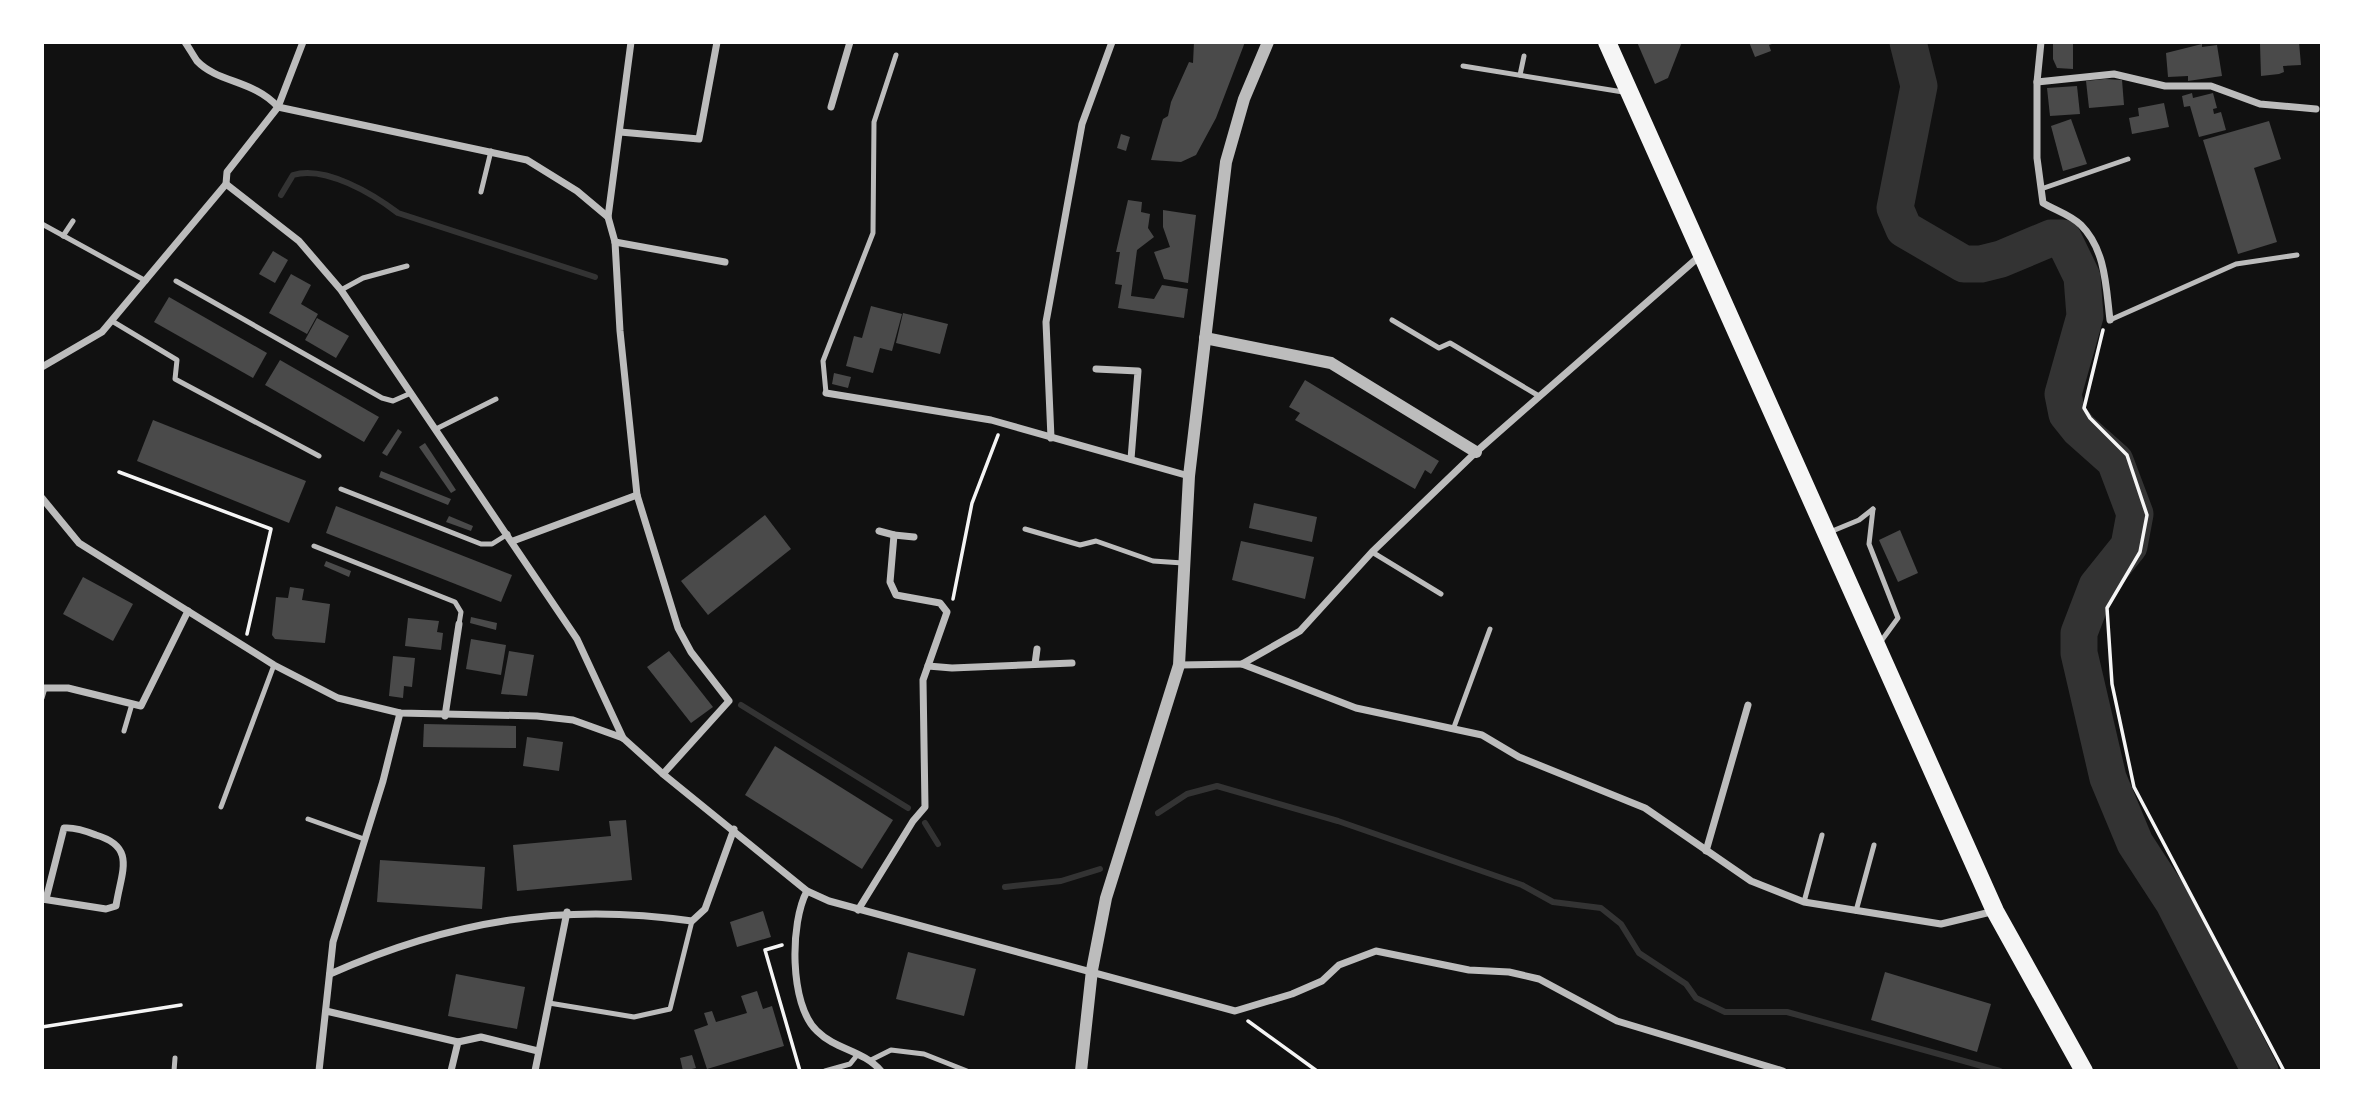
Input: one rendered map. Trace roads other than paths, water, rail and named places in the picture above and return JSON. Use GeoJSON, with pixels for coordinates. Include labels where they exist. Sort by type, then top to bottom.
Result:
{"type":"FeatureCollection","features":[{"type":"Feature","properties":{"kind":"main road"},"geometry":{"type":"LineString","coordinates":[[1607,42],[1995,911],[2084,1071]]}},
{"type":"Feature","properties":{"kind":"street"},"geometry":{"type":"LineString","coordinates":[[185,42],[198,61],[213,72],[250,85],[278,107],[492,150],[527,160],[553,174],[608,217]]}},
{"type":"Feature","properties":{"kind":"street"},"geometry":{"type":"LineString","coordinates":[[42,367],[89,342],[112,321],[226,184],[227,172],[278,107],[303,42]]}},
{"type":"Feature","properties":{"kind":"street"},"geometry":{"type":"LineString","coordinates":[[631,42],[608,217],[615,242],[620,331],[637,495],[678,628],[691,652],[729,701],[663,774]]}},
{"type":"Feature","properties":{"kind":"street"},"geometry":{"type":"LineString","coordinates":[[620,132],[699,139],[717,42]]}},
{"type":"Feature","properties":{"kind":"street"},"geometry":{"type":"LineString","coordinates":[[831,107],[850,42]]}},
{"type":"Feature","properties":{"kind":"street"},"geometry":{"type":"LineString","coordinates":[[1051,438],[1046,323],[1082,124],[1112,42]]}},
{"type":"Feature","properties":{"kind":"street"},"geometry":{"type":"LineString","coordinates":[[1081,1071],[1092,970],[1106,898],[1179,665],[1189,476],[1226,162],[1244,99],[1268,42]]}},
{"type":"Feature","properties":{"kind":"street"},"geometry":{"type":"LineString","coordinates":[[2041,42],[2037,82],[2037,158],[2043,202],[2082,226],[2093,243],[2104,266],[2110,320]]}},
{"type":"Feature","properties":{"kind":"street"},"geometry":{"type":"LineString","coordinates":[[2037,82],[2114,74],[2165,86],[2211,86],[2260,104],[2316,109]]}},
{"type":"Feature","properties":{"kind":"street"},"geometry":{"type":"LineString","coordinates":[[226,184],[299,241],[341,290],[577,639],[624,737],[663,774],[807,891],[858,910],[1092,970],[1236,1012],[1292,995],[1322,981],[1339,965],[1376,951],[1469,970],[1509,972],[1539,979],[1617,1021],[1783,1071]]}},
{"type":"Feature","properties":{"kind":"street"},"geometry":{"type":"LineString","coordinates":[[615,242],[725,262]]}},
{"type":"Feature","properties":{"kind":"street"},"geometry":{"type":"LineString","coordinates":[[1242,664],[1300,631],[1372,552],[1476,452],[1702,254]]}},
{"type":"Feature","properties":{"kind":"street"},"geometry":{"type":"LineString","coordinates":[[1205,338],[1331,363],[1476,452]]}},
{"type":"Feature","properties":{"kind":"street"},"geometry":{"type":"LineString","coordinates":[[1096,369],[1138,371],[1131,459]]}},
{"type":"Feature","properties":{"kind":"street"},"geometry":{"type":"LineString","coordinates":[[826,393],[1002,423],[1189,476]]}},
{"type":"Feature","properties":{"kind":"street"},"geometry":{"type":"LineString","coordinates":[[510,538],[637,495]]}},
{"type":"Feature","properties":{"kind":"street"},"geometry":{"type":"LineString","coordinates":[[42,498],[79,543],[274,665],[338,698],[400,713],[537,716],[573,720],[624,737]]}},
{"type":"Feature","properties":{"kind":"street"},"geometry":{"type":"LineString","coordinates":[[879,531],[915,537]]}},
{"type":"Feature","properties":{"kind":"street"},"geometry":{"type":"LineString","coordinates":[[858,910],[913,821],[925,807],[923,680],[947,612],[940,603],[896,595],[890,582],[894,535]]}},
{"type":"Feature","properties":{"kind":"street"},"geometry":{"type":"LineString","coordinates":[[43,688],[68,688],[145,705],[188,611]]}},
{"type":"Feature","properties":{"kind":"street"},"geometry":{"type":"LineString","coordinates":[[445,716],[459,624]]}},
{"type":"Feature","properties":{"kind":"street"},"geometry":{"type":"LineString","coordinates":[[1035,664],[1037,649]]}},
{"type":"Feature","properties":{"kind":"street"},"geometry":{"type":"LineString","coordinates":[[928,666],[952,668],[1072,663]]}},
{"type":"Feature","properties":{"kind":"street"},"geometry":{"type":"LineString","coordinates":[[1179,665],[1242,664],[1356,708],[1482,735],[1519,757],[1645,807],[1751,881],[1804,902],[1941,924],[1995,911]]}},
{"type":"Feature","properties":{"kind":"street"},"geometry":{"type":"LineString","coordinates":[[1706,851],[1748,705]]}},
{"type":"Feature","properties":{"kind":"street"},"geometry":{"type":"LineString","coordinates":[[319,1071],[333,942],[400,713]]}},
{"type":"Feature","properties":{"kind":"street"},"geometry":{"type":"LineString","coordinates":[[64,828],[112,839],[120,846],[123,854],[116,906],[106,909],[44,899],[64,828]]}},
{"type":"Feature","properties":{"kind":"street"},"geometry":{"type":"LineString","coordinates":[[330,974],[385,950],[445,931],[567,912],[639,914],[692,921],[705,909],[734,829]]}},
{"type":"Feature","properties":{"kind":"street"},"geometry":{"type":"LineString","coordinates":[[807,891],[799,907],[796,979],[803,1012],[823,1036],[859,1052],[881,1071]]}},
{"type":"Feature","properties":{"kind":"street"},"geometry":{"type":"LineString","coordinates":[[535,1071],[567,912]]}},
{"type":"Feature","properties":{"kind":"street"},"geometry":{"type":"LineString","coordinates":[[326,1011],[458,1042],[481,1037],[538,1051]]}},
{"type":"Feature","properties":{"kind":"street"},"geometry":{"type":"LineString","coordinates":[[451,1071],[458,1042]]}},
{"type":"Feature","properties":{"kind":"lane"},"geometry":{"type":"LineString","coordinates":[[826,393],[823,361],[873,233],[874,122],[895,55]]}},
{"type":"Feature","properties":{"kind":"lane"},"geometry":{"type":"LineString","coordinates":[[1520,75],[1524,56]]}},
{"type":"Feature","properties":{"kind":"lane"},"geometry":{"type":"LineString","coordinates":[[1463,66],[1630,93]]}},
{"type":"Feature","properties":{"kind":"lane"},"geometry":{"type":"LineString","coordinates":[[481,192],[492,150]]}},
{"type":"Feature","properties":{"kind":"lane"},"geometry":{"type":"LineString","coordinates":[[2041,189],[2128,159]]}},
{"type":"Feature","properties":{"kind":"lane"},"geometry":{"type":"LineString","coordinates":[[63,236],[73,220]]}},
{"type":"Feature","properties":{"kind":"lane"},"geometry":{"type":"LineString","coordinates":[[42,224],[146,281]]}},
{"type":"Feature","properties":{"kind":"lane"},"geometry":{"type":"LineString","coordinates":[[2110,320],[2236,264],[2297,255]]}},
{"type":"Feature","properties":{"kind":"lane"},"geometry":{"type":"LineString","coordinates":[[341,290],[363,278],[407,266]]}},
{"type":"Feature","properties":{"kind":"lane"},"geometry":{"type":"LineString","coordinates":[[176,281],[382,398],[393,401],[411,393]]}},
{"type":"Feature","properties":{"kind":"lane"},"geometry":{"type":"LineString","coordinates":[[1392,320],[1439,348],[1450,343],[1539,396]]}},
{"type":"Feature","properties":{"kind":"lane"},"geometry":{"type":"LineString","coordinates":[[112,321],[177,360],[175,379],[319,456]]}},
{"type":"Feature","properties":{"kind":"lane"},"geometry":{"type":"LineString","coordinates":[[436,429],[496,399]]}},
{"type":"Feature","properties":{"kind":"lane"},"geometry":{"type":"LineString","coordinates":[[341,489],[481,544],[492,544],[510,538]]}},
{"type":"Feature","properties":{"kind":"lane"},"geometry":{"type":"LineString","coordinates":[[1826,534],[1858,520],[1873,509],[1869,544],[1898,618],[1877,646]]}},
{"type":"Feature","properties":{"kind":"lane"},"geometry":{"type":"LineString","coordinates":[[1025,528],[1080,545],[1096,541],[1153,561],[1186,564]]}},
{"type":"Feature","properties":{"kind":"lane"},"geometry":{"type":"LineString","coordinates":[[314,545],[455,601],[461,612],[459,624]]}},
{"type":"Feature","properties":{"kind":"lane"},"geometry":{"type":"LineString","coordinates":[[1372,552],[1441,594]]}},
{"type":"Feature","properties":{"kind":"lane"},"geometry":{"type":"LineString","coordinates":[[1454,727],[1490,629]]}},
{"type":"Feature","properties":{"kind":"lane"},"geometry":{"type":"LineString","coordinates":[[221,807],[274,665]]}},
{"type":"Feature","properties":{"kind":"lane"},"geometry":{"type":"LineString","coordinates":[[42,698],[43,688]]}},
{"type":"Feature","properties":{"kind":"lane"},"geometry":{"type":"LineString","coordinates":[[124,731],[132,704]]}},
{"type":"Feature","properties":{"kind":"lane"},"geometry":{"type":"LineString","coordinates":[[308,819],[364,839]]}},
{"type":"Feature","properties":{"kind":"lane"},"geometry":{"type":"LineString","coordinates":[[1804,902],[1822,835]]}},
{"type":"Feature","properties":{"kind":"lane"},"geometry":{"type":"LineString","coordinates":[[1856,911],[1874,845]]}},
{"type":"Feature","properties":{"kind":"lane"},"geometry":{"type":"LineString","coordinates":[[549,1003],[634,1017],[670,1009],[692,921]]}},
{"type":"Feature","properties":{"kind":"lane"},"geometry":{"type":"LineString","coordinates":[[871,1060],[891,1050],[924,1055],[967,1071]]}},
{"type":"Feature","properties":{"kind":"lane"},"geometry":{"type":"LineString","coordinates":[[825,1071],[849,1064],[859,1052]]}},
{"type":"Feature","properties":{"kind":"lane"},"geometry":{"type":"LineString","coordinates":[[174,1071],[175,1058]]}},
{"type":"Feature","properties":{"kind":"waterway"},"geometry":{"type":"LineString","coordinates":[[1908,42],[1919,86],[1895,208],[1904,229],[1964,264],[1981,264],[2001,259],[2051,238],[2063,238],[2082,277],[2085,316],[2063,394],[2067,414],[2079,429],[2115,461],[2135,514],[2129,546],[2097,586],[2079,633],[2079,653],[2108,778],[2135,843],[2174,903],[2260,1071]]}},
{"type":"Feature","properties":{"kind":"waterway"},"geometry":{"type":"LineString","coordinates":[[281,195],[293,175],[319,174],[348,183],[398,213],[595,277]]}},
{"type":"Feature","properties":{"kind":"waterway"},"geometry":{"type":"LineString","coordinates":[[741,705],[908,808]]}},
{"type":"Feature","properties":{"kind":"waterway"},"geometry":{"type":"LineString","coordinates":[[1158,813],[1187,794],[1217,786],[1338,821],[1522,885],[1553,902],[1601,908],[1621,924],[1639,953],[1686,984],[1696,998],[1725,1012],[1787,1012],[2000,1071]]}},
{"type":"Feature","properties":{"kind":"waterway"},"geometry":{"type":"LineString","coordinates":[[925,823],[938,844]]}},
{"type":"Feature","properties":{"kind":"waterway"},"geometry":{"type":"LineString","coordinates":[[1005,887],[1061,881],[1100,869]]}}]}
